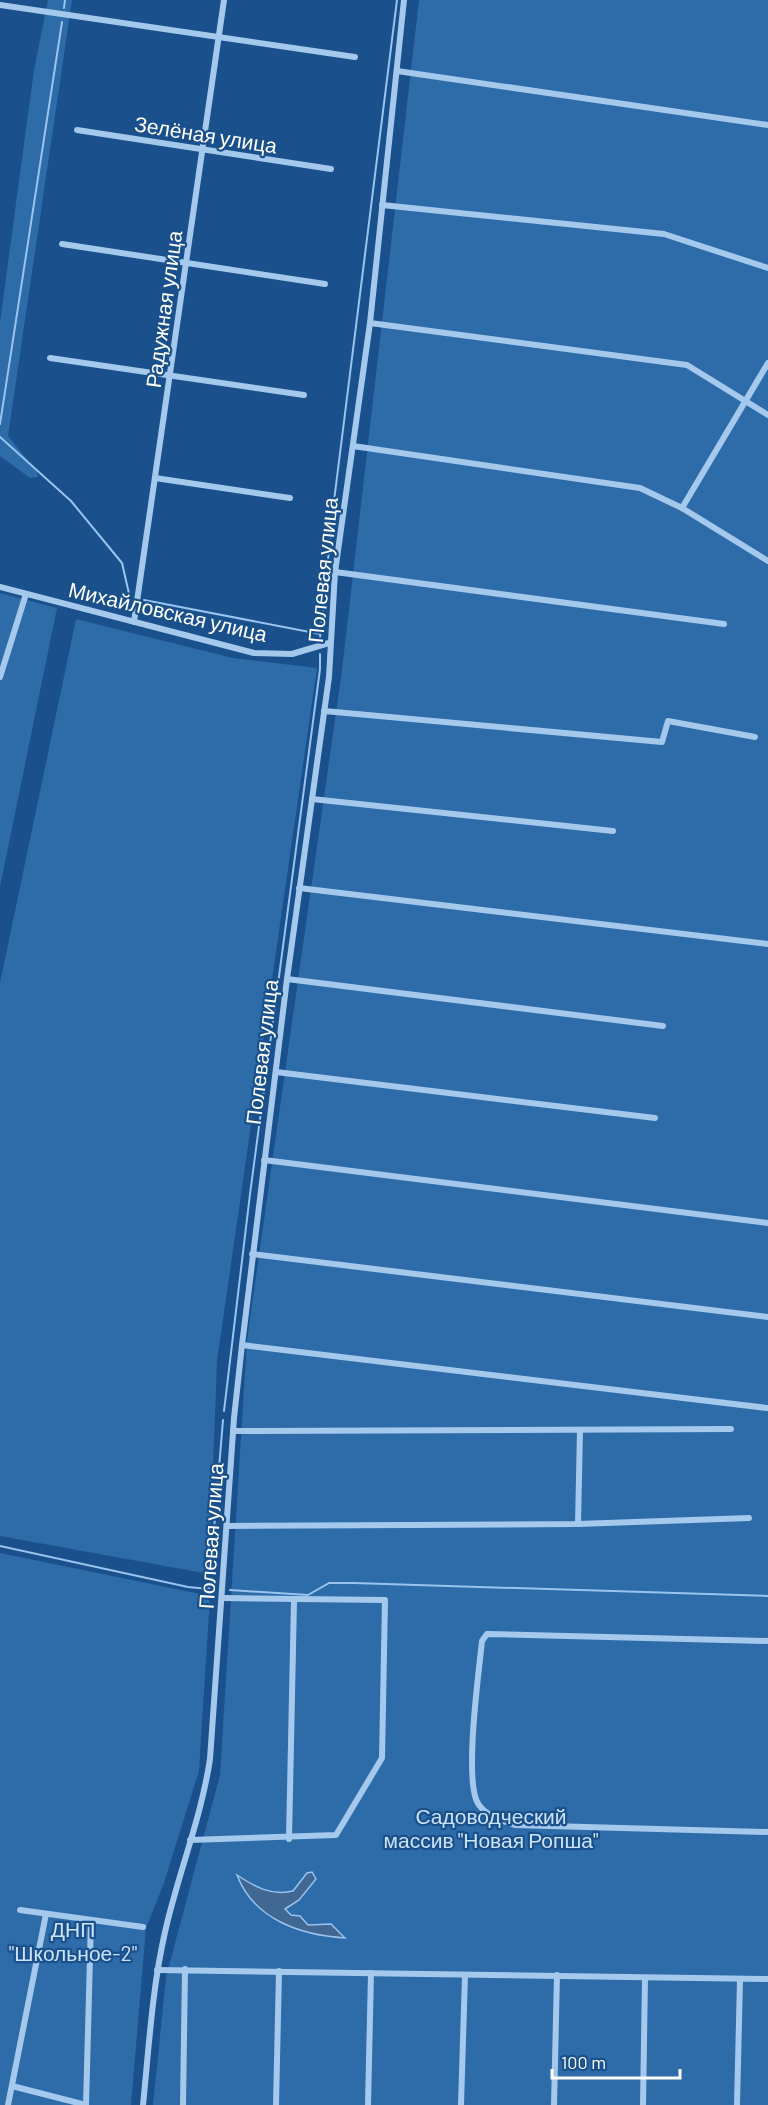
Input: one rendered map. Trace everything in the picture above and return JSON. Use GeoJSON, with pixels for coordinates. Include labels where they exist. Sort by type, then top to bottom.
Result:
{"type":"FeatureCollection","features":[{"type":"Feature","properties":{"kind":"street","name":"Радужная улица"},"geometry":{"type":"LineString","coordinates":[[134,622],[224,0]]}},
{"type":"Feature","properties":{"kind":"street","name":"Полевая улица"},"geometry":{"type":"LineString","coordinates":[[143,2105],[156,1970],[190,1840],[204,1801],[210,1759],[233,1431],[252,1254],[299,888],[329,677],[329,643],[335,572],[370,323],[404,0]]}},
{"type":"Feature","properties":{"kind":"street"},"geometry":{"type":"LineString","coordinates":[[0,5],[355,57]]}},
{"type":"Feature","properties":{"kind":"street"},"geometry":{"type":"LineString","coordinates":[[397,71],[768,125]]}},
{"type":"Feature","properties":{"kind":"street","name":"Зелёная улица"},"geometry":{"type":"LineString","coordinates":[[77,130],[331,169]]}},
{"type":"Feature","properties":{"kind":"street"},"geometry":{"type":"LineString","coordinates":[[382,205],[664,234],[768,268]]}},
{"type":"Feature","properties":{"kind":"street"},"geometry":{"type":"LineString","coordinates":[[62,244],[325,284]]}},
{"type":"Feature","properties":{"kind":"street"},"geometry":{"type":"LineString","coordinates":[[370,323],[687,365],[768,415]]}},
{"type":"Feature","properties":{"kind":"street"},"geometry":{"type":"LineString","coordinates":[[50,358],[304,395]]}},
{"type":"Feature","properties":{"kind":"street"},"geometry":{"type":"LineString","coordinates":[[682,508],[768,363]]}},
{"type":"Feature","properties":{"kind":"street"},"geometry":{"type":"LineString","coordinates":[[353,446],[640,488],[682,508],[768,561]]}},
{"type":"Feature","properties":{"kind":"street"},"geometry":{"type":"LineString","coordinates":[[155,478],[290,498]]}},
{"type":"Feature","properties":{"kind":"street"},"geometry":{"type":"LineString","coordinates":[[335,572],[724,624]]}},
{"type":"Feature","properties":{"kind":"street","name":"Михайловская улица"},"geometry":{"type":"LineString","coordinates":[[0,587],[254,653],[292,654],[329,643]]}},
{"type":"Feature","properties":{"kind":"street"},"geometry":{"type":"LineString","coordinates":[[0,677],[26,594]]}},
{"type":"Feature","properties":{"kind":"street"},"geometry":{"type":"LineString","coordinates":[[324,711],[662,742],[668,721],[755,738]]}},
{"type":"Feature","properties":{"kind":"street"},"geometry":{"type":"LineString","coordinates":[[312,799],[613,831]]}},
{"type":"Feature","properties":{"kind":"street"},"geometry":{"type":"LineString","coordinates":[[299,888],[768,944]]}},
{"type":"Feature","properties":{"kind":"street"},"geometry":{"type":"LineString","coordinates":[[287,979],[663,1026]]}},
{"type":"Feature","properties":{"kind":"street"},"geometry":{"type":"LineString","coordinates":[[276,1072],[655,1118]]}},
{"type":"Feature","properties":{"kind":"street"},"geometry":{"type":"LineString","coordinates":[[264,1160],[768,1223]]}},
{"type":"Feature","properties":{"kind":"street"},"geometry":{"type":"LineString","coordinates":[[252,1254],[768,1317]]}},
{"type":"Feature","properties":{"kind":"street"},"geometry":{"type":"LineString","coordinates":[[242,1345],[767,1408]]}},
{"type":"Feature","properties":{"kind":"street"},"geometry":{"type":"LineString","coordinates":[[233,1431],[731,1429]]}},
{"type":"Feature","properties":{"kind":"street"},"geometry":{"type":"LineString","coordinates":[[578,1524],[580,1430]]}},
{"type":"Feature","properties":{"kind":"street"},"geometry":{"type":"LineString","coordinates":[[228,1526],[578,1524],[749,1518]]}},
{"type":"Feature","properties":{"kind":"street"},"geometry":{"type":"LineString","coordinates":[[190,1840],[289,1839],[336,1835],[382,1758],[385,1600],[223,1598]]}},
{"type":"Feature","properties":{"kind":"street"},"geometry":{"type":"LineString","coordinates":[[289,1839],[294,1600]]}},
{"type":"Feature","properties":{"kind":"street"},"geometry":{"type":"LineString","coordinates":[[768,1641],[488,1634],[482,1641],[471,1771],[477,1804],[492,1817],[515,1825],[768,1832]]}},
{"type":"Feature","properties":{"kind":"street"},"geometry":{"type":"LineString","coordinates":[[20,1910],[142,1927]]}},
{"type":"Feature","properties":{"kind":"street"},"geometry":{"type":"LineString","coordinates":[[8,2105],[46,1914]]}},
{"type":"Feature","properties":{"kind":"street"},"geometry":{"type":"LineString","coordinates":[[12,2086],[86,2105],[91,1920]]}},
{"type":"Feature","properties":{"kind":"street"},"geometry":{"type":"LineString","coordinates":[[183,2105],[186,1969]]}},
{"type":"Feature","properties":{"kind":"street"},"geometry":{"type":"LineString","coordinates":[[156,1970],[768,1979]]}},
{"type":"Feature","properties":{"kind":"street"},"geometry":{"type":"LineString","coordinates":[[276,2105],[279,1971]]}},
{"type":"Feature","properties":{"kind":"street"},"geometry":{"type":"LineString","coordinates":[[368,2105],[371,1973]]}},
{"type":"Feature","properties":{"kind":"street"},"geometry":{"type":"LineString","coordinates":[[460,2105],[465,1975]]}},
{"type":"Feature","properties":{"kind":"street"},"geometry":{"type":"LineString","coordinates":[[554,2105],[557,1975]]}},
{"type":"Feature","properties":{"kind":"street"},"geometry":{"type":"LineString","coordinates":[[643,2105],[645,1978]]}},
{"type":"Feature","properties":{"kind":"street"},"geometry":{"type":"LineString","coordinates":[[737,2105],[740,1979]]}},
{"type":"Feature","properties":{"kind":"green space"},"geometry":{"type":"Polygon","coordinates":[[[48,0],[72,0],[8,436],[37,472],[38,477],[30,478],[0,456],[0,322],[34,70],[48,0]]]}},
{"type":"Feature","properties":{"kind":"green space","name":"Садоводческий массив \"Новая Ропша\""},"geometry":{"type":"Polygon","coordinates":[[[419,0],[768,0],[768,2105],[153,2105],[166,1977],[220,1775],[247,1340],[342,670],[419,0]]]}},
{"type":"Feature","properties":{"kind":"green space"},"geometry":{"type":"Polygon","coordinates":[[[0,593],[57,608],[0,887],[0,593]]]}},
{"type":"Feature","properties":{"kind":"green space"},"geometry":{"type":"Polygon","coordinates":[[[76,619],[233,658],[317,668],[217,1361],[209,1574],[0,1536],[0,983],[76,619]]]}},
{"type":"Feature","properties":{"kind":"green space","name":"ДНП \"Школьное-2\""},"geometry":{"type":"Polygon","coordinates":[[[0,1553],[210,1596],[199,1771],[164,1883],[146,1928],[131,2105],[0,2105],[0,1553]]]}},
{"type":"Feature","properties":{"kind":"shaded area"},"geometry":{"type":"Polygon","coordinates":[[[312,1872],[316,1879],[299,1900],[285,1909],[291,1915],[300,1916],[308,1925],[331,1924],[345,1938],[296,1929],[267,1914],[245,1891],[237,1875],[264,1889],[285,1892],[293,1891],[307,1873],[312,1872]]]}},
{"type":"Feature","properties":{"kind":"waterway"},"geometry":{"type":"LineString","coordinates":[[64,8],[65,0]]}},
{"type":"Feature","properties":{"kind":"waterway"},"geometry":{"type":"LineString","coordinates":[[320,638],[334,501],[397,0]]}},
{"type":"Feature","properties":{"kind":"waterway"},"geometry":{"type":"LineString","coordinates":[[0,424],[62,22]]}},
{"type":"Feature","properties":{"kind":"waterway"},"geometry":{"type":"LineString","coordinates":[[0,437],[71,501],[122,563],[130,598]]}},
{"type":"Feature","properties":{"kind":"waterway"},"geometry":{"type":"LineString","coordinates":[[144,600],[320,634]]}},
{"type":"Feature","properties":{"kind":"waterway"},"geometry":{"type":"LineString","coordinates":[[224,1411],[250,1194],[320,669],[320,654]]}},
{"type":"Feature","properties":{"kind":"waterway"},"geometry":{"type":"LineString","coordinates":[[0,1546],[188,1587],[209,1589],[223,1420]]}},
{"type":"Feature","properties":{"kind":"waterway"},"geometry":{"type":"LineString","coordinates":[[230,1590],[308,1595],[329,1583],[354,1583],[768,1596]]}}]}
